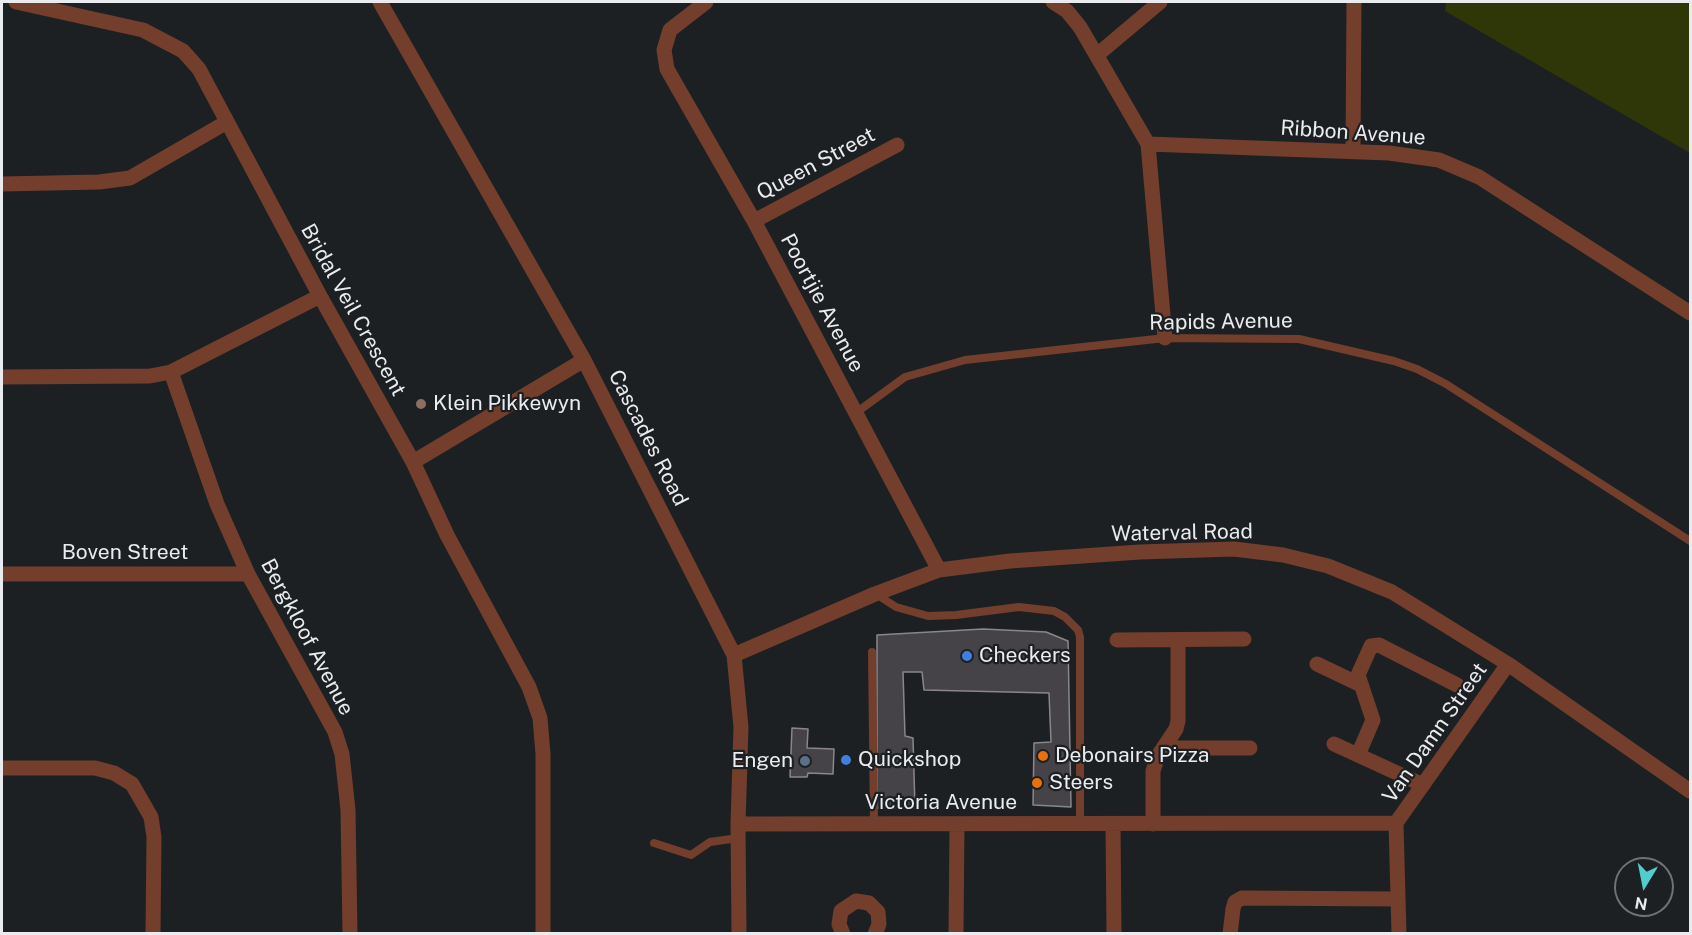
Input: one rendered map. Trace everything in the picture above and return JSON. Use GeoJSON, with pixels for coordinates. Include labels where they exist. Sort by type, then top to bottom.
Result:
{"type":"FeatureCollection","features":[{"type":"Feature","properties":{"kind":"street","name":"Bridal Veil Crescent"},"geometry":{"type":"LineString","coordinates":[[16,2],[143,30],[168,41],[183,51],[199,69],[320,296],[413,462],[447,535],[529,687],[540,718],[543,754],[543,933]]}},
{"type":"Feature","properties":{"kind":"street","name":"Cascades Road"},"geometry":{"type":"LineString","coordinates":[[380,2],[584,360],[734,655],[741,727],[738,831],[739,933]]}},
{"type":"Feature","properties":{"kind":"street","name":"Poortjie Avenue"},"geometry":{"type":"LineString","coordinates":[[706,2],[670,30],[665,40],[664,60],[672,81],[754,221],[939,570]]}},
{"type":"Feature","properties":{"kind":"street"},"geometry":{"type":"LineString","coordinates":[[1053,2],[1072,6],[1148,144],[1165,338]]}},
{"type":"Feature","properties":{"kind":"street"},"geometry":{"type":"LineString","coordinates":[[1098,55],[1160,2]]}},
{"type":"Feature","properties":{"kind":"street"},"geometry":{"type":"LineString","coordinates":[[1353,151],[1354,2]]}},
{"type":"Feature","properties":{"kind":"street"},"geometry":{"type":"LineString","coordinates":[[2,184],[99,182],[130,178],[227,122]]}},
{"type":"Feature","properties":{"kind":"street","name":"Ribbon Avenue"},"geometry":{"type":"LineString","coordinates":[[1148,144],[1353,151],[1413,155],[1439,160],[1479,177],[1690,313]]}},
{"type":"Feature","properties":{"kind":"street","name":"Queen Street"},"geometry":{"type":"LineString","coordinates":[[754,221],[897,145]]}},
{"type":"Feature","properties":{"kind":"street"},"geometry":{"type":"LineString","coordinates":[[2,377],[150,376],[171,372],[320,296]]}},
{"type":"Feature","properties":{"kind":"street"},"geometry":{"type":"LineString","coordinates":[[413,462],[584,360]]}},
{"type":"Feature","properties":{"kind":"street","name":"Bergkloof Avenue"},"geometry":{"type":"LineString","coordinates":[[171,372],[217,504],[248,574],[335,732],[342,754],[348,810],[350,933]]}},
{"type":"Feature","properties":{"kind":"street","name":"Waterval Road"},"geometry":{"type":"LineString","coordinates":[[734,655],[875,594],[939,570],[1010,561],[1140,552],[1234,549],[1283,555],[1328,566],[1392,592],[1508,664],[1690,791]]}},
{"type":"Feature","properties":{"kind":"street","name":"Boven Street"},"geometry":{"type":"LineString","coordinates":[[2,574],[248,574]]}},
{"type":"Feature","properties":{"kind":"street"},"geometry":{"type":"LineString","coordinates":[[1117,640],[1244,639]]}},
{"type":"Feature","properties":{"kind":"street"},"geometry":{"type":"LineString","coordinates":[[1153,824],[1153,771],[1178,721],[1178,640]]}},
{"type":"Feature","properties":{"kind":"street"},"geometry":{"type":"LineString","coordinates":[[1358,755],[1373,720],[1361,685],[1360,669],[1368,649],[1375,645],[1458,685]]}},
{"type":"Feature","properties":{"kind":"street"},"geometry":{"type":"LineString","coordinates":[[1317,664],[1361,685]]}},
{"type":"Feature","properties":{"kind":"street","name":"Van Damn Street"},"geometry":{"type":"LineString","coordinates":[[1400,933],[1396,823],[1508,664]]}},
{"type":"Feature","properties":{"kind":"street"},"geometry":{"type":"LineString","coordinates":[[1334,744],[1424,785]]}},
{"type":"Feature","properties":{"kind":"street"},"geometry":{"type":"LineString","coordinates":[[1165,748],[1250,748]]}},
{"type":"Feature","properties":{"kind":"street"},"geometry":{"type":"LineString","coordinates":[[2,768],[95,768],[114,773],[132,784],[151,817],[154,837],[153,933]]}},
{"type":"Feature","properties":{"kind":"street","name":"Victoria Avenue"},"geometry":{"type":"LineString","coordinates":[[738,831],[873,824],[1396,823]]}},
{"type":"Feature","properties":{"kind":"street"},"geometry":{"type":"LineString","coordinates":[[956,933],[957,824]]}},
{"type":"Feature","properties":{"kind":"street"},"geometry":{"type":"LineString","coordinates":[[1113,824],[1114,933]]}},
{"type":"Feature","properties":{"kind":"street"},"geometry":{"type":"LineString","coordinates":[[1230,933],[1235,902],[1242,898],[1397,899]]}},
{"type":"Feature","properties":{"kind":"street"},"geometry":{"type":"LineString","coordinates":[[843,933],[839,924],[841,911],[856,901],[869,903],[878,912],[879,924],[875,933]]}},
{"type":"Feature","properties":{"kind":"lane","name":"Rapids Avenue"},"geometry":{"type":"LineString","coordinates":[[856,412],[905,377],[936,366],[965,360],[1165,338],[1299,339],[1341,347],[1417,369],[1446,384],[1690,541]]}},
{"type":"Feature","properties":{"kind":"lane"},"geometry":{"type":"LineString","coordinates":[[875,594],[896,607],[928,616],[1019,607],[1054,611],[1065,617],[1078,630],[1080,637],[1080,824]]}},
{"type":"Feature","properties":{"kind":"lane"},"geometry":{"type":"LineString","coordinates":[[872,652],[873,824]]}},
{"type":"Feature","properties":{"kind":"lane"},"geometry":{"type":"LineString","coordinates":[[654,843],[691,855],[710,842],[738,831]]}},
{"type":"Feature","properties":{"kind":"green space"},"geometry":{"type":"Polygon","coordinates":[[[1446,2],[1690,2],[1690,153],[1445,11],[1446,2]]]}},
{"type":"Feature","properties":{"kind":"building"},"geometry":{"type":"Polygon","coordinates":[[[983,629],[1046,632],[1068,641],[1071,807],[1033,805],[1034,743],[1051,742],[1049,693],[924,690],[922,672],[903,672],[905,736],[913,738],[915,808],[877,808],[877,635],[983,629]]]}},
{"type":"Feature","properties":{"kind":"building"},"geometry":{"type":"Polygon","coordinates":[[[792,728],[808,729],[807,748],[834,749],[833,774],[808,773],[807,777],[790,777],[792,728]]]}},
{"type":"Feature","properties":{"kind":"place","name":"Klein Pikkewyn"},"geometry":{"type":"Point","coordinates":[421,404]}},
{"type":"Feature","properties":{"kind":"place","name":"Checkers"},"geometry":{"type":"Point","coordinates":[967,656]}},
{"type":"Feature","properties":{"kind":"place","name":"Debonairs Pizza"},"geometry":{"type":"Point","coordinates":[1043,756]}},
{"type":"Feature","properties":{"kind":"place","name":"Quickshop"},"geometry":{"type":"Point","coordinates":[846,760]}},
{"type":"Feature","properties":{"kind":"place","name":"Engen"},"geometry":{"type":"Point","coordinates":[805,761]}},
{"type":"Feature","properties":{"kind":"place","name":"Steers"},"geometry":{"type":"Point","coordinates":[1037,783]}}]}
